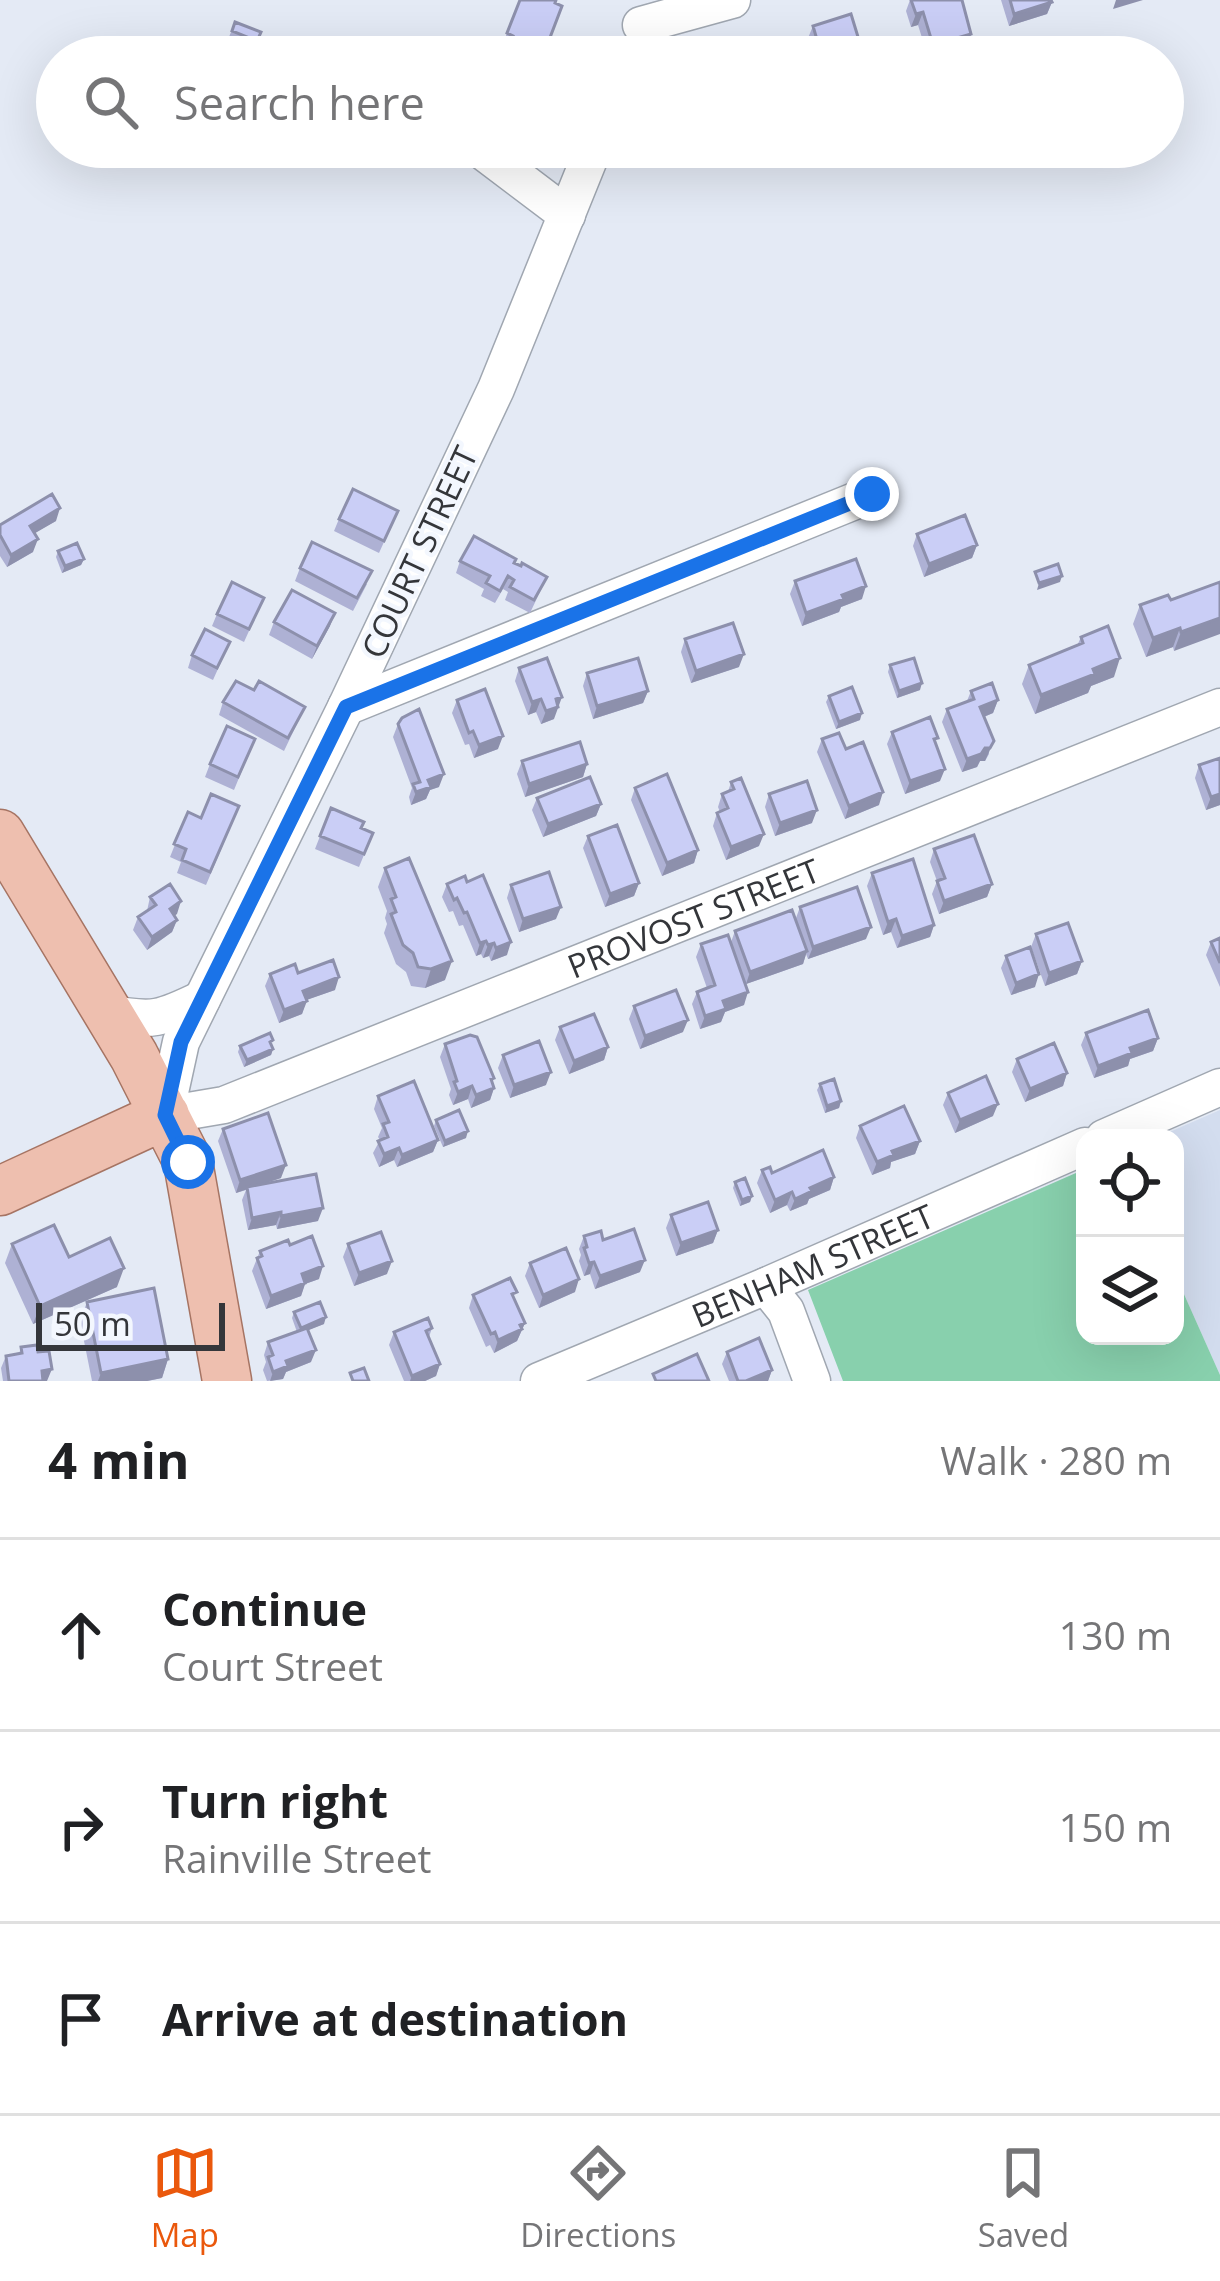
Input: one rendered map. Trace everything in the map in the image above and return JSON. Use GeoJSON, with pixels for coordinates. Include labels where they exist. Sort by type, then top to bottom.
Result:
{"type":"FeatureCollection","features":[{"type":"Feature","properties":{"kind":"main road"},"geometry":{"type":"LineString","coordinates":[[0,834],[108,1012],[188,1162],[227,1381]]}},
{"type":"Feature","properties":{"kind":"main road"},"geometry":{"type":"LineString","coordinates":[[0,1191],[165,1115]]}},
{"type":"Feature","properties":{"kind":"street"},"geometry":{"type":"LineString","coordinates":[[640,27],[732,0]]}},
{"type":"Feature","properties":{"kind":"street"},"geometry":{"type":"LineString","coordinates":[[505,168],[567,215]]}},
{"type":"Feature","properties":{"kind":"street","name":"COURT STREET"},"geometry":{"type":"LineString","coordinates":[[165,1115],[181,1042],[496,389],[586,168]]}},
{"type":"Feature","properties":{"kind":"street"},"geometry":{"type":"LineString","coordinates":[[346,707],[872,494]]}},
{"type":"Feature","properties":{"kind":"street","name":"PROVOST STREET"},"geometry":{"type":"LineString","coordinates":[[165,1115],[224,1105],[1220,707]]}},
{"type":"Feature","properties":{"kind":"street"},"geometry":{"type":"LineString","coordinates":[[108,1012],[150,1019],[202,998]]}},
{"type":"Feature","properties":{"kind":"street"},"geometry":{"type":"LineString","coordinates":[[1125,1129],[1220,1088]]}},
{"type":"Feature","properties":{"kind":"street","name":"BENHAM STREET"},"geometry":{"type":"LineString","coordinates":[[539,1381],[1076,1151]]}},
{"type":"Feature","properties":{"kind":"street"},"geometry":{"type":"LineString","coordinates":[[766,1286],[786,1311],[812,1381]]}},
{"type":"Feature","properties":{"kind":"shaded area"},"geometry":{"type":"Polygon","coordinates":[[[1220,1110],[1220,1375],[1184,1294],[1184,1129],[1177,1129],[1220,1110]]]}},
{"type":"Feature","properties":{"kind":"green space"},"geometry":{"type":"Polygon","coordinates":[[[1076,1173],[1076,1345],[1184,1345],[1184,1294],[1220,1381],[843,1381],[808,1290],[1076,1173]]]}},
{"type":"Feature","properties":{"kind":"building"},"geometry":{"type":"Polygon","coordinates":[[[520,0],[556,0],[562,6],[551,36],[507,33],[520,0]]]}},
{"type":"Feature","properties":{"kind":"building"},"geometry":{"type":"Polygon","coordinates":[[[911,0],[962,0],[971,34],[930,36],[923,12],[916,14],[911,0]]]}},
{"type":"Feature","properties":{"kind":"building"},"geometry":{"type":"Polygon","coordinates":[[[1010,0],[1051,0],[1052,2],[1014,14],[1010,0]]]}},
{"type":"Feature","properties":{"kind":"building"},"geometry":{"type":"Polygon","coordinates":[[[851,14],[858,36],[816,36],[813,26],[851,14]]]}},
{"type":"Feature","properties":{"kind":"building"},"geometry":{"type":"Polygon","coordinates":[[[235,22],[261,32],[244,36],[232,31],[235,22]]]}},
{"type":"Feature","properties":{"kind":"building"},"geometry":{"type":"Polygon","coordinates":[[[353,489],[398,511],[384,541],[339,519],[353,489]]]}},
{"type":"Feature","properties":{"kind":"building"},"geometry":{"type":"Polygon","coordinates":[[[52,494],[60,508],[30,526],[38,539],[11,555],[0,525],[52,494]]]}},
{"type":"Feature","properties":{"kind":"building"},"geometry":{"type":"Polygon","coordinates":[[[965,515],[977,545],[929,564],[917,534],[965,515]]]}},
{"type":"Feature","properties":{"kind":"building"},"geometry":{"type":"Polygon","coordinates":[[[474,536],[516,559],[514,563],[547,577],[534,600],[510,587],[514,580],[508,576],[500,591],[486,583],[490,576],[460,561],[474,536]]]}},
{"type":"Feature","properties":{"kind":"building"},"geometry":{"type":"Polygon","coordinates":[[[312,542],[372,571],[357,598],[300,568],[312,542]]]}},
{"type":"Feature","properties":{"kind":"building"},"geometry":{"type":"Polygon","coordinates":[[[77,543],[84,559],[65,566],[58,551],[77,543]]]}},
{"type":"Feature","properties":{"kind":"building"},"geometry":{"type":"Polygon","coordinates":[[[856,559],[866,586],[806,613],[795,581],[856,559]]]}},
{"type":"Feature","properties":{"kind":"building"},"geometry":{"type":"Polygon","coordinates":[[[1058,564],[1062,576],[1039,583],[1035,572],[1058,564]]]}},
{"type":"Feature","properties":{"kind":"building"},"geometry":{"type":"Polygon","coordinates":[[[232,582],[264,598],[249,629],[217,614],[232,582]]]}},
{"type":"Feature","properties":{"kind":"building"},"geometry":{"type":"Polygon","coordinates":[[[1220,582],[1220,618],[1153,638],[1140,605],[1168,595],[1171,600],[1220,582]]]}},
{"type":"Feature","properties":{"kind":"building"},"geometry":{"type":"Polygon","coordinates":[[[292,590],[335,613],[317,646],[274,622],[292,590]]]}},
{"type":"Feature","properties":{"kind":"building"},"geometry":{"type":"Polygon","coordinates":[[[733,623],[744,654],[696,671],[685,639],[733,623]]]}},
{"type":"Feature","properties":{"kind":"building"},"geometry":{"type":"Polygon","coordinates":[[[1108,626],[1120,658],[1093,669],[1095,674],[1041,695],[1029,665],[1083,643],[1081,637],[1108,626]]]}},
{"type":"Feature","properties":{"kind":"building"},"geometry":{"type":"Polygon","coordinates":[[[205,629],[230,642],[217,668],[192,655],[205,629]]]}},
{"type":"Feature","properties":{"kind":"building"},"geometry":{"type":"Polygon","coordinates":[[[547,658],[562,697],[556,699],[558,707],[546,711],[541,699],[532,702],[519,668],[547,658]]]}},
{"type":"Feature","properties":{"kind":"building"},"geometry":{"type":"Polygon","coordinates":[[[638,658],[648,691],[597,706],[587,673],[638,658]]]}},
{"type":"Feature","properties":{"kind":"building"},"geometry":{"type":"Polygon","coordinates":[[[914,658],[922,683],[899,691],[890,665],[914,658]]]}},
{"type":"Feature","properties":{"kind":"building"},"geometry":{"type":"Polygon","coordinates":[[[236,681],[254,690],[259,681],[305,707],[288,738],[223,702],[236,681]]]}},
{"type":"Feature","properties":{"kind":"building"},"geometry":{"type":"Polygon","coordinates":[[[992,683],[998,700],[980,707],[994,741],[981,754],[967,759],[947,709],[974,699],[971,691],[992,683]]]}},
{"type":"Feature","properties":{"kind":"building"},"geometry":{"type":"Polygon","coordinates":[[[852,687],[862,713],[839,722],[829,696],[852,687]]]}},
{"type":"Feature","properties":{"kind":"building"},"geometry":{"type":"Polygon","coordinates":[[[485,689],[503,736],[479,745],[473,731],[469,733],[457,700],[485,689]]]}},
{"type":"Feature","properties":{"kind":"building"},"geometry":{"type":"Polygon","coordinates":[[[419,709],[444,774],[428,780],[431,787],[416,792],[413,784],[420,782],[398,724],[419,709]]]}},
{"type":"Feature","properties":{"kind":"building"},"geometry":{"type":"Polygon","coordinates":[[[930,717],[945,769],[910,781],[892,732],[930,717]]]}},
{"type":"Feature","properties":{"kind":"building"},"geometry":{"type":"Polygon","coordinates":[[[227,726],[255,739],[238,777],[210,764],[227,726]]]}},
{"type":"Feature","properties":{"kind":"building"},"geometry":{"type":"Polygon","coordinates":[[[839,733],[846,749],[863,742],[883,792],[849,806],[822,739],[839,733]]]}},
{"type":"Feature","properties":{"kind":"building"},"geometry":{"type":"Polygon","coordinates":[[[580,742],[587,764],[529,784],[522,761],[580,742]]]}},
{"type":"Feature","properties":{"kind":"building"},"geometry":{"type":"Polygon","coordinates":[[[1220,758],[1220,794],[1211,797],[1199,765],[1220,758]]]}},
{"type":"Feature","properties":{"kind":"building"},"geometry":{"type":"Polygon","coordinates":[[[667,774],[698,850],[667,863],[635,788],[667,774]]]}},
{"type":"Feature","properties":{"kind":"building"},"geometry":{"type":"Polygon","coordinates":[[[590,777],[601,804],[548,824],[537,798],[590,777]]]}},
{"type":"Feature","properties":{"kind":"building"},"geometry":{"type":"Polygon","coordinates":[[[741,778],[764,834],[731,847],[717,813],[728,808],[722,794],[734,789],[731,782],[741,778]]]}},
{"type":"Feature","properties":{"kind":"building"},"geometry":{"type":"Polygon","coordinates":[[[807,781],[817,810],[780,823],[769,794],[807,781]]]}},
{"type":"Feature","properties":{"kind":"building"},"geometry":{"type":"Polygon","coordinates":[[[211,794],[239,806],[210,872],[182,860],[186,849],[174,844],[188,812],[201,818],[211,794]]]}},
{"type":"Feature","properties":{"kind":"building"},"geometry":{"type":"Polygon","coordinates":[[[331,808],[364,822],[361,828],[373,833],[364,854],[320,836],[331,808]]]}},
{"type":"Feature","properties":{"kind":"building"},"geometry":{"type":"Polygon","coordinates":[[[617,825],[639,883],[610,894],[588,836],[617,825]]]}},
{"type":"Feature","properties":{"kind":"building"},"geometry":{"type":"Polygon","coordinates":[[[974,835],[992,884],[944,901],[937,881],[945,878],[934,849],[974,835]]]}},
{"type":"Feature","properties":{"kind":"building"},"geometry":{"type":"Polygon","coordinates":[[[409,858],[452,961],[431,969],[418,967],[391,914],[396,912],[391,899],[396,897],[385,868],[409,858]]]}},
{"type":"Feature","properties":{"kind":"building"},"geometry":{"type":"Polygon","coordinates":[[[913,859],[934,925],[902,936],[896,919],[888,922],[872,873],[913,859]]]}},
{"type":"Feature","properties":{"kind":"building"},"geometry":{"type":"Polygon","coordinates":[[[549,872],[561,907],[523,919],[511,885],[549,872]]]}},
{"type":"Feature","properties":{"kind":"building"},"geometry":{"type":"Polygon","coordinates":[[[483,875],[511,942],[496,948],[494,943],[480,943],[467,912],[454,900],[447,884],[483,875]]]}},
{"type":"Feature","properties":{"kind":"building"},"geometry":{"type":"Polygon","coordinates":[[[170,884],[181,901],[170,909],[177,920],[152,937],[138,917],[156,905],[150,897],[170,884]]]}},
{"type":"Feature","properties":{"kind":"building"},"geometry":{"type":"Polygon","coordinates":[[[857,887],[871,927],[813,947],[800,907],[857,887]]]}},
{"type":"Feature","properties":{"kind":"building"},"geometry":{"type":"Polygon","coordinates":[[[792,910],[807,951],[750,972],[735,931],[792,910]]]}},
{"type":"Feature","properties":{"kind":"building"},"geometry":{"type":"Polygon","coordinates":[[[1068,923],[1082,961],[1049,973],[1036,934],[1068,923]]]}},
{"type":"Feature","properties":{"kind":"building"},"geometry":{"type":"Polygon","coordinates":[[[728,935],[748,992],[723,1001],[726,1009],[705,1016],[697,992],[715,985],[701,944],[728,935]]]}},
{"type":"Feature","properties":{"kind":"building"},"geometry":{"type":"Polygon","coordinates":[[[1220,938],[1220,963],[1211,942],[1220,938]]]}},
{"type":"Feature","properties":{"kind":"building"},"geometry":{"type":"Polygon","coordinates":[[[1030,947],[1039,974],[1016,983],[1006,956],[1030,947]]]}},
{"type":"Feature","properties":{"kind":"building"},"geometry":{"type":"Polygon","coordinates":[[[333,960],[339,977],[303,991],[307,1001],[284,1010],[270,974],[295,964],[298,973],[333,960]]]}},
{"type":"Feature","properties":{"kind":"building"},"geometry":{"type":"Polygon","coordinates":[[[676,990],[688,1020],[645,1036],[634,1006],[676,990]]]}},
{"type":"Feature","properties":{"kind":"building"},"geometry":{"type":"Polygon","coordinates":[[[1148,1010],[1158,1038],[1098,1066],[1086,1033],[1148,1010]]]}},
{"type":"Feature","properties":{"kind":"building"},"geometry":{"type":"Polygon","coordinates":[[[594,1014],[608,1047],[574,1061],[560,1027],[594,1014]]]}},
{"type":"Feature","properties":{"kind":"building"},"geometry":{"type":"Polygon","coordinates":[[[270,1033],[273,1049],[247,1060],[240,1046],[270,1033]]]}},
{"type":"Feature","properties":{"kind":"building"},"geometry":{"type":"Polygon","coordinates":[[[477,1037],[494,1078],[494,1088],[476,1095],[472,1086],[458,1092],[445,1044],[477,1037]]]}},
{"type":"Feature","properties":{"kind":"building"},"geometry":{"type":"Polygon","coordinates":[[[539,1041],[551,1072],[514,1085],[503,1055],[539,1041]]]}},
{"type":"Feature","properties":{"kind":"building"},"geometry":{"type":"Polygon","coordinates":[[[1054,1043],[1067,1073],[1030,1089],[1017,1059],[1054,1043]]]}},
{"type":"Feature","properties":{"kind":"building"},"geometry":{"type":"Polygon","coordinates":[[[986,1076],[998,1104],[960,1120],[948,1093],[986,1076]]]}},
{"type":"Feature","properties":{"kind":"building"},"geometry":{"type":"Polygon","coordinates":[[[834,1079],[841,1101],[827,1106],[820,1084],[834,1079]]]}},
{"type":"Feature","properties":{"kind":"building"},"geometry":{"type":"Polygon","coordinates":[[[414,1081],[438,1140],[402,1155],[399,1148],[384,1154],[378,1141],[388,1137],[383,1124],[389,1122],[378,1096],[414,1081]]]}},
{"type":"Feature","properties":{"kind":"building"},"geometry":{"type":"Polygon","coordinates":[[[904,1106],[920,1141],[877,1162],[860,1126],[904,1106]]]}},
{"type":"Feature","properties":{"kind":"building"},"geometry":{"type":"Polygon","coordinates":[[[459,1110],[468,1131],[445,1141],[436,1120],[459,1110]]]}},
{"type":"Feature","properties":{"kind":"building"},"geometry":{"type":"Polygon","coordinates":[[[268,1113],[286,1165],[240,1180],[223,1129],[268,1113]]]}},
{"type":"Feature","properties":{"kind":"building"},"geometry":{"type":"Polygon","coordinates":[[[823,1150],[834,1177],[795,1199],[792,1192],[775,1200],[762,1170],[770,1167],[772,1173],[823,1150]]]}},
{"type":"Feature","properties":{"kind":"building"},"geometry":{"type":"Polygon","coordinates":[[[316,1174],[323,1208],[252,1218],[247,1187],[316,1174]]]}},
{"type":"Feature","properties":{"kind":"building"},"geometry":{"type":"Polygon","coordinates":[[[745,1178],[752,1196],[742,1200],[735,1182],[745,1178]]]}},
{"type":"Feature","properties":{"kind":"building"},"geometry":{"type":"Polygon","coordinates":[[[708,1202],[718,1230],[681,1243],[671,1215],[708,1202]]]}},
{"type":"Feature","properties":{"kind":"building"},"geometry":{"type":"Polygon","coordinates":[[[54,1225],[69,1257],[110,1238],[124,1268],[40,1306],[12,1244],[54,1225]]]}},
{"type":"Feature","properties":{"kind":"building"},"geometry":{"type":"Polygon","coordinates":[[[634,1229],[645,1260],[600,1276],[594,1262],[589,1263],[584,1236],[601,1231],[603,1240],[634,1229]]]}},
{"type":"Feature","properties":{"kind":"building"},"geometry":{"type":"Polygon","coordinates":[[[381,1232],[392,1261],[359,1273],[348,1244],[381,1232]]]}},
{"type":"Feature","properties":{"kind":"building"},"geometry":{"type":"Polygon","coordinates":[[[312,1236],[323,1266],[302,1274],[305,1283],[271,1296],[257,1258],[262,1256],[260,1251],[312,1236]]]}},
{"type":"Feature","properties":{"kind":"building"},"geometry":{"type":"Polygon","coordinates":[[[566,1248],[579,1279],[543,1295],[530,1263],[566,1248]]]}},
{"type":"Feature","properties":{"kind":"building"},"geometry":{"type":"Polygon","coordinates":[[[510,1278],[525,1323],[498,1340],[473,1295],[510,1278]]]}},
{"type":"Feature","properties":{"kind":"building"},"geometry":{"type":"Polygon","coordinates":[[[154,1288],[168,1359],[101,1373],[87,1302],[154,1288]]]}},
{"type":"Feature","properties":{"kind":"building"},"geometry":{"type":"Polygon","coordinates":[[[320,1302],[326,1317],[301,1328],[294,1312],[320,1302]]]}},
{"type":"Feature","properties":{"kind":"building"},"geometry":{"type":"Polygon","coordinates":[[[428,1318],[432,1328],[426,1331],[440,1364],[412,1376],[394,1332],[428,1318]]]}},
{"type":"Feature","properties":{"kind":"building"},"geometry":{"type":"Polygon","coordinates":[[[307,1328],[316,1350],[286,1361],[288,1366],[273,1372],[268,1342],[307,1328]]]}},
{"type":"Feature","properties":{"kind":"building"},"geometry":{"type":"Polygon","coordinates":[[[759,1338],[772,1370],[738,1381],[727,1352],[759,1338]]]}},
{"type":"Feature","properties":{"kind":"building"},"geometry":{"type":"Polygon","coordinates":[[[37,1345],[38,1352],[49,1351],[52,1369],[42,1371],[43,1381],[9,1381],[6,1356],[37,1345]]]}},
{"type":"Feature","properties":{"kind":"building"},"geometry":{"type":"Polygon","coordinates":[[[697,1354],[709,1381],[656,1381],[653,1374],[697,1354]]]}},
{"type":"Feature","properties":{"kind":"building"},"geometry":{"type":"Polygon","coordinates":[[[364,1368],[369,1381],[353,1381],[350,1373],[364,1368]]]}},
{"type":"Feature","properties":{"kind":"route"},"geometry":{"type":"LineString","coordinates":[[188,1162],[165,1115],[181,1042],[346,707],[872,494]]}}]}
